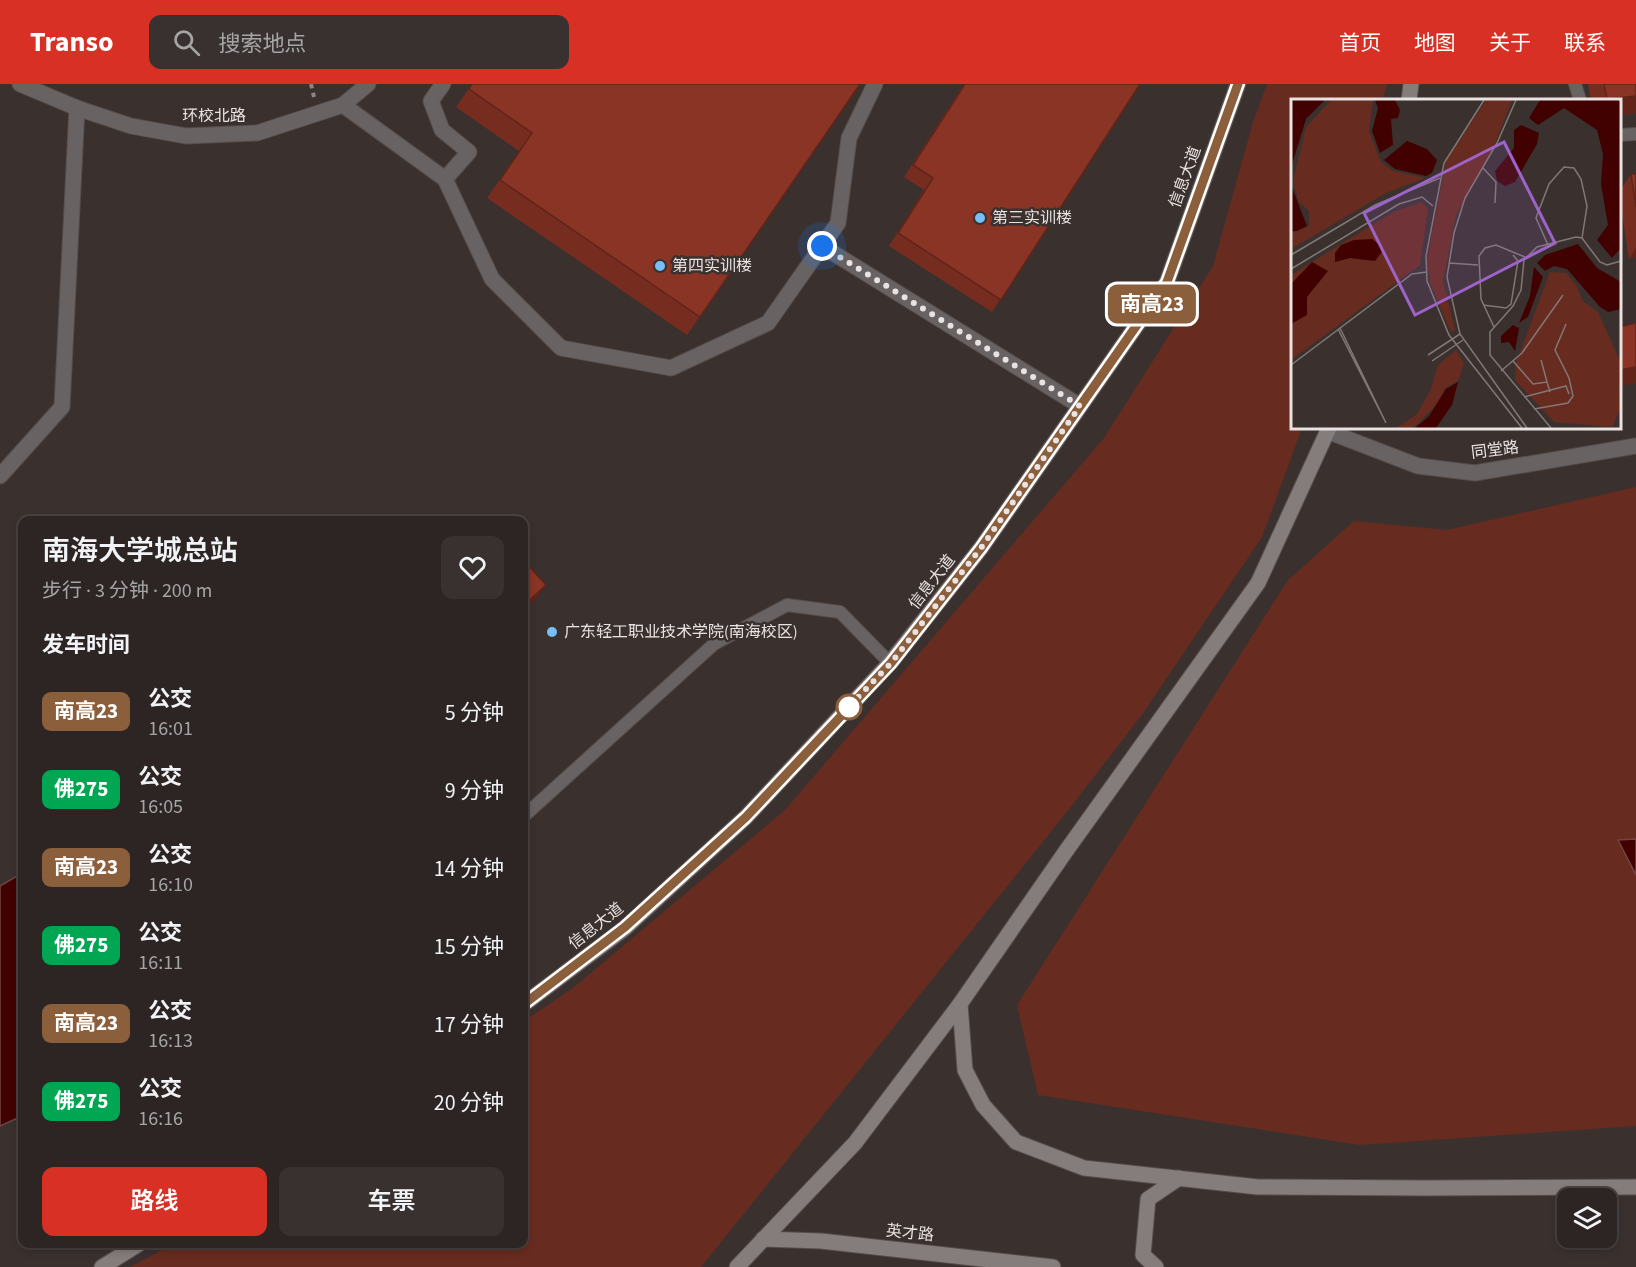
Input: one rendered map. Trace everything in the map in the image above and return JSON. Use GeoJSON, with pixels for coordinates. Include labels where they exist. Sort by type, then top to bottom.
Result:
{"type":"FeatureCollection","features":[{"type":"Feature","properties":{"kind":"main road","name":"信息大道"},"geometry":{"type":"LineString","coordinates":[[528,1001],[625,927],[737,825],[891,663],[981,548],[1167,282],[1238,84]]}},
{"type":"Feature","properties":{"kind":"main road"},"geometry":{"type":"LineString","coordinates":[[1409,99],[1411,84]]}},
{"type":"Feature","properties":{"kind":"main road"},"geometry":{"type":"LineString","coordinates":[[737,1267],[855,1143],[960,1004],[1258,583],[1328,429]]}},
{"type":"Feature","properties":{"kind":"main road"},"geometry":{"type":"LineString","coordinates":[[960,1004],[965,1070],[983,1105],[1016,1142],[1084,1168],[1258,1187],[1636,1187]]}},
{"type":"Feature","properties":{"kind":"main road"},"geometry":{"type":"LineString","coordinates":[[1156,1267],[1143,1255],[1148,1199],[1179,1178]]}},
{"type":"Feature","properties":{"kind":"main road","name":"英才路"},"geometry":{"type":"LineString","coordinates":[[763,1239],[820,1240],[1053,1267]]}},
{"type":"Feature","properties":{"kind":"main road"},"geometry":{"type":"LineString","coordinates":[[102,1267],[133,1248]]}},
{"type":"Feature","properties":{"kind":"street","name":"环校北路"},"geometry":{"type":"LineString","coordinates":[[20,84],[77,108],[131,126],[186,136],[257,133],[343,105],[368,84]]}},
{"type":"Feature","properties":{"kind":"street"},"geometry":{"type":"LineString","coordinates":[[443,84],[430,101],[442,130],[469,152],[445,179]]}},
{"type":"Feature","properties":{"kind":"street"},"geometry":{"type":"LineString","coordinates":[[343,105],[445,179],[492,279],[561,348],[671,368],[768,323],[838,223],[849,138],[875,84]]}},
{"type":"Feature","properties":{"kind":"street"},"geometry":{"type":"LineString","coordinates":[[0,476],[62,407],[77,108]]}},
{"type":"Feature","properties":{"kind":"street"},"geometry":{"type":"LineString","coordinates":[[822,246],[1080,406]]}},
{"type":"Feature","properties":{"kind":"street","name":"同堂路"},"geometry":{"type":"LineString","coordinates":[[1328,429],[1418,466],[1475,473],[1636,446]]}},
{"type":"Feature","properties":{"kind":"lane"},"geometry":{"type":"LineString","coordinates":[[1575,84],[1580,99]]}},
{"type":"Feature","properties":{"kind":"lane"},"geometry":{"type":"LineString","coordinates":[[1621,135],[1636,134]]}},
{"type":"Feature","properties":{"kind":"lane"},"geometry":{"type":"LineString","coordinates":[[528,812],[714,644],[787,605],[840,612],[891,663]]}},
{"type":"Feature","properties":{"kind":"shaded area"},"geometry":{"type":"Polygon","coordinates":[[[1267,84],[1387,84],[1383,99],[1291,99],[1291,429],[1302,429],[1262,537],[1141,716],[1066,813],[701,1267],[130,1267],[166,1248],[528,1248],[528,1018],[573,988],[785,810],[1104,438],[1213,266],[1253,122],[1267,84]]]}},
{"type":"Feature","properties":{"kind":"shaded area"},"geometry":{"type":"Polygon","coordinates":[[[1636,487],[1636,1126],[1360,1145],[1038,1095],[1017,1005],[1288,580],[1354,521],[1447,530],[1636,487]]]}},
{"type":"Feature","properties":{"kind":"shaded area"},"geometry":{"type":"Polygon","coordinates":[[[1636,839],[1636,875],[1618,840],[1636,839]]]}},
{"type":"Feature","properties":{"kind":"shaded area"},"geometry":{"type":"Polygon","coordinates":[[[18,875],[18,1118],[0,1126],[0,886],[18,875]]]}},
{"type":"Feature","properties":{"kind":"building","name":"第四实训楼"},"geometry":{"type":"Polygon","coordinates":[[[472,84],[860,84],[700,317],[500,180],[532,133],[469,89],[472,84]]]}},
{"type":"Feature","properties":{"kind":"building","name":"第三实训楼"},"geometry":{"type":"Polygon","coordinates":[[[965,84],[1140,84],[1001,300],[898,233],[933,178],[913,165],[965,84]]]}},
{"type":"Feature","properties":{"kind":"building"},"geometry":{"type":"Polygon","coordinates":[[[1604,84],[1636,84],[1636,96],[1607,99],[1604,84]]]}},
{"type":"Feature","properties":{"kind":"building"},"geometry":{"type":"Polygon","coordinates":[[[1631,174],[1636,174],[1636,207],[1631,174]]]}},
{"type":"Feature","properties":{"kind":"building"},"geometry":{"type":"Polygon","coordinates":[[[1636,323],[1636,367],[1621,370],[1621,327],[1636,323]]]}},
{"type":"Feature","properties":{"kind":"building"},"geometry":{"type":"Polygon","coordinates":[[[528,565],[546,585],[528,601],[528,565]]]}},
{"type":"Feature","properties":{"kind":"bus line","name":"南高23"},"geometry":{"type":"LineString","coordinates":[[528,1001],[625,927],[746,817],[891,663],[981,548],[1167,282],[1238,84]]}},
{"type":"Feature","properties":{"kind":"place","name":"第三实训楼"},"geometry":{"type":"Point","coordinates":[980,218]}},
{"type":"Feature","properties":{"kind":"place","name":"第四实训楼"},"geometry":{"type":"Point","coordinates":[660,266]}},
{"type":"Feature","properties":{"kind":"place","name":"广东轻工职业技术学院(南海校区)"},"geometry":{"type":"Point","coordinates":[552,632]}},
{"type":"Feature","properties":{"kind":"route"},"geometry":{"type":"LineString","coordinates":[[822,246],[1080,406],[981,548],[891,663],[842,714],[849,707]]}}]}
